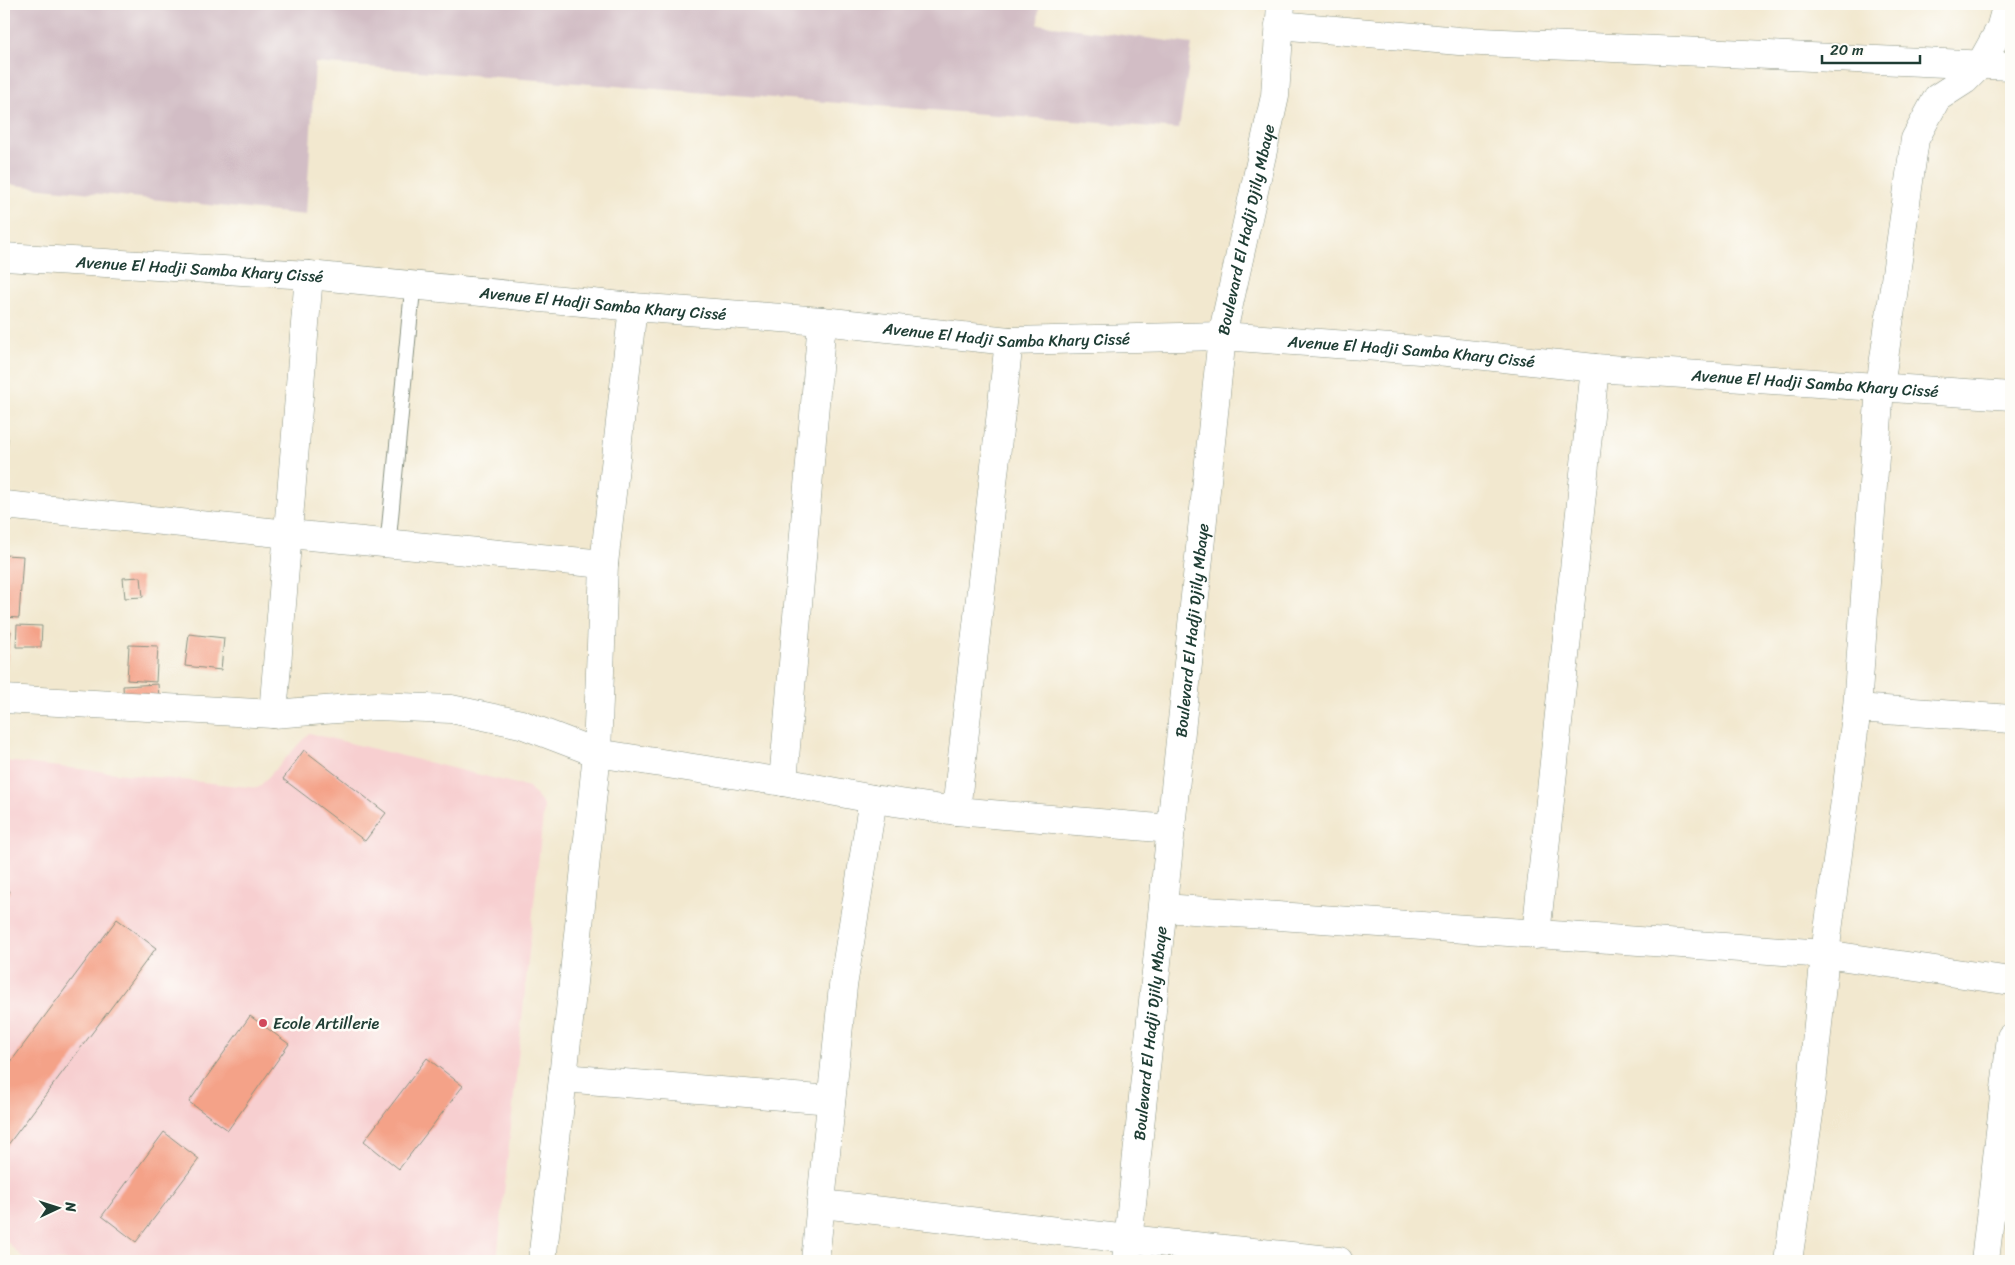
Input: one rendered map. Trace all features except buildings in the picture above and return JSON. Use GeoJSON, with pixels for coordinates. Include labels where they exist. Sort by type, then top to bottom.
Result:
{"type":"FeatureCollection","features":[{"type":"Feature","properties":{"kind":"street"},"geometry":{"type":"LineString","coordinates":[[1788,1261],[1809,1114],[1824,954],[1857,708],[1880,387],[1915,139],[1937,98],[1966,80],[1980,65],[2000,29],[2008,4]]}},
{"type":"Feature","properties":{"kind":"street"},"geometry":{"type":"LineString","coordinates":[[1280,14],[1459,41],[2011,66]]}},
{"type":"Feature","properties":{"kind":"street","name":"Boulevard El Hadji Djily Mbaye"},"geometry":{"type":"LineString","coordinates":[[1127,1250],[1222,336],[1275,96],[1280,14]]}},
{"type":"Feature","properties":{"kind":"street","name":"Avenue El Hadji Samba Khary Cissé"},"geometry":{"type":"LineString","coordinates":[[4,257],[309,275],[633,307],[822,321],[1009,341],[1222,336],[1448,352],[1595,368],[2011,396]]}},
{"type":"Feature","properties":{"kind":"street"},"geometry":{"type":"LineString","coordinates":[[273,714],[309,275]]}},
{"type":"Feature","properties":{"kind":"street"},"geometry":{"type":"LineString","coordinates":[[542,1261],[597,754],[604,564],[633,307]]}},
{"type":"Feature","properties":{"kind":"street"},"geometry":{"type":"LineString","coordinates":[[783,782],[822,321]]}},
{"type":"Feature","properties":{"kind":"street"},"geometry":{"type":"LineString","coordinates":[[956,811],[1009,341]]}},
{"type":"Feature","properties":{"kind":"street"},"geometry":{"type":"LineString","coordinates":[[1536,935],[1595,368]]}},
{"type":"Feature","properties":{"kind":"street"},"geometry":{"type":"LineString","coordinates":[[4,505],[604,564]]}},
{"type":"Feature","properties":{"kind":"street"},"geometry":{"type":"LineString","coordinates":[[4,699],[273,714],[376,706],[451,709],[521,724],[597,754],[783,782],[873,799],[956,811],[1171,829]]}},
{"type":"Feature","properties":{"kind":"street"},"geometry":{"type":"LineString","coordinates":[[1857,708],[2011,719]]}},
{"type":"Feature","properties":{"kind":"street"},"geometry":{"type":"LineString","coordinates":[[815,1261],[843,986],[873,799]]}},
{"type":"Feature","properties":{"kind":"street"},"geometry":{"type":"LineString","coordinates":[[1164,908],[1824,954],[2011,981]]}},
{"type":"Feature","properties":{"kind":"street"},"geometry":{"type":"LineString","coordinates":[[1985,1261],[2011,1037]]}},
{"type":"Feature","properties":{"kind":"street"},"geometry":{"type":"LineString","coordinates":[[563,1078],[831,1100]]}},
{"type":"Feature","properties":{"kind":"street"},"geometry":{"type":"LineString","coordinates":[[822,1204],[1127,1250],[1339,1261]]}},
{"type":"Feature","properties":{"kind":"lane"},"geometry":{"type":"LineString","coordinates":[[388,543],[413,285]]}},
{"type":"Feature","properties":{"kind":"shaded area"},"geometry":{"type":"Polygon","coordinates":[[[4,4],[1039,4],[1038,24],[1192,44],[1179,129],[315,63],[306,215],[4,184],[4,4]]]}},
{"type":"Feature","properties":{"kind":"shaded area","name":"Ecole Artillerie"},"geometry":{"type":"Polygon","coordinates":[[[309,733],[529,787],[544,806],[497,1261],[26,1261],[4,1239],[4,761],[258,788],[309,733]]]}},
{"type":"Feature","properties":{"kind":"place","name":"Ecole Artillerie"},"geometry":{"type":"Point","coordinates":[263,1023]}}]}
